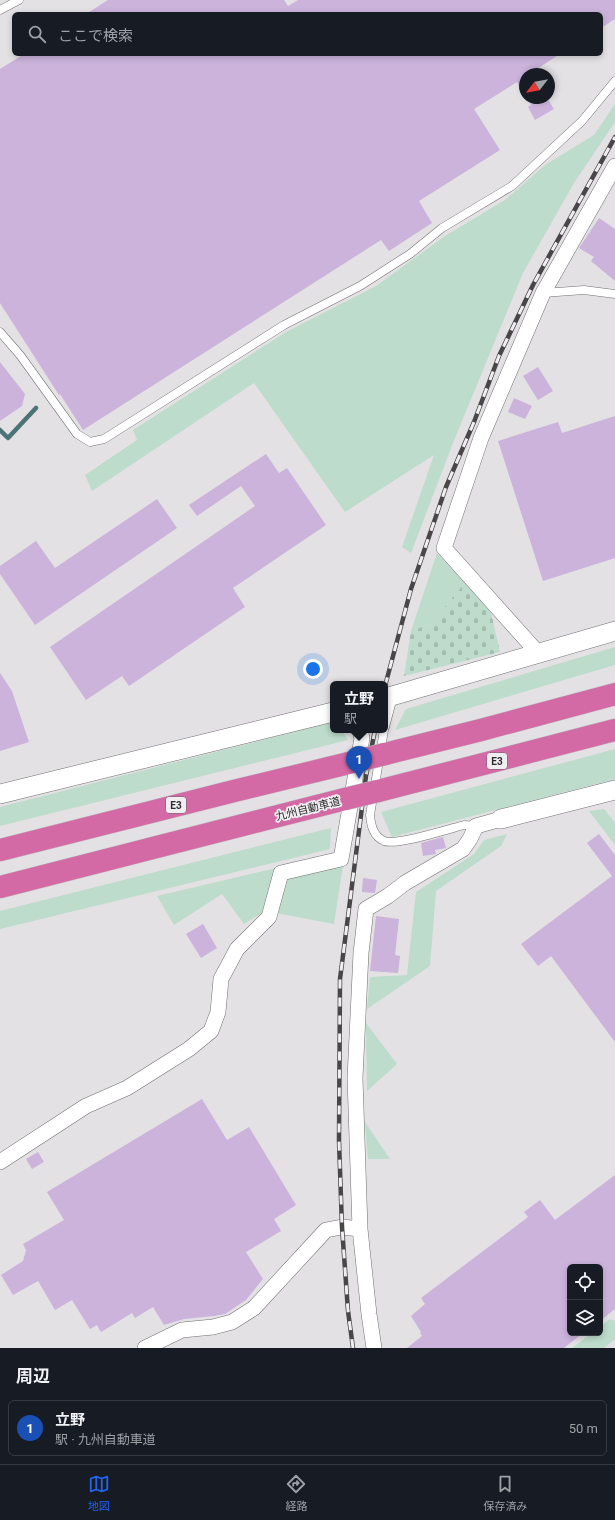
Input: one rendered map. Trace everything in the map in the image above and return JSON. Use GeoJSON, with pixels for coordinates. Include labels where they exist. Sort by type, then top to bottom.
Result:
{"type":"FeatureCollection","features":[{"type":"Feature","properties":{"kind":"highway","name":"E3"},"geometry":{"type":"LineString","coordinates":[[0,850],[481,730],[615,694]]}},
{"type":"Feature","properties":{"kind":"highway","name":"九州自動車道"},"geometry":{"type":"LineString","coordinates":[[0,887],[615,730]]}},
{"type":"Feature","properties":{"kind":"street"},"geometry":{"type":"LineString","coordinates":[[538,654],[444,548],[481,438],[543,293],[615,166]]}},
{"type":"Feature","properties":{"kind":"street"},"geometry":{"type":"LineString","coordinates":[[389,697],[615,631]]}},
{"type":"Feature","properties":{"kind":"street"},"geometry":{"type":"LineString","coordinates":[[0,794],[330,713]]}},
{"type":"Feature","properties":{"kind":"street"},"geometry":{"type":"LineString","coordinates":[[0,1162],[86,1106],[128,1088],[189,1049],[211,1031],[218,1012],[220,979],[237,949],[269,917],[281,873],[341,859],[362,738],[361,733]]}},
{"type":"Feature","properties":{"kind":"street"},"geometry":{"type":"LineString","coordinates":[[374,1348],[360,1229],[356,1078],[361,953],[366,909],[411,879],[463,849],[476,826],[615,790]]}},
{"type":"Feature","properties":{"kind":"street"},"geometry":{"type":"LineString","coordinates":[[145,1348],[182,1330],[213,1327],[232,1322],[254,1308],[326,1230],[342,1227],[360,1229]]}},
{"type":"Feature","properties":{"kind":"lane"},"geometry":{"type":"LineString","coordinates":[[0,10],[19,0]]}},
{"type":"Feature","properties":{"kind":"lane"},"geometry":{"type":"LineString","coordinates":[[0,332],[20,355],[78,434],[90,442],[104,439],[284,325],[360,286],[410,254],[442,228],[512,186],[582,121],[615,81]]}},
{"type":"Feature","properties":{"kind":"lane"},"geometry":{"type":"LineString","coordinates":[[543,293],[584,290],[615,294]]}},
{"type":"Feature","properties":{"kind":"lane"},"geometry":{"type":"LineString","coordinates":[[384,733],[370,815],[370,825],[376,836],[384,841],[398,842],[464,825],[476,826]]}},
{"type":"Feature","properties":{"kind":"green space"},"geometry":{"type":"Polygon","coordinates":[[[615,104],[615,122],[574,183],[523,273],[453,443],[411,553],[402,547],[434,455],[345,512],[254,383],[92,491],[85,475],[137,440],[133,430],[286,332],[376,286],[445,236],[505,200],[545,165],[594,135],[615,104]]]}},
{"type":"Feature","properties":{"kind":"green space"},"geometry":{"type":"Polygon","coordinates":[[[437,553],[465,583],[430,624],[411,631],[437,553]]]}},
{"type":"Feature","properties":{"kind":"green space"},"geometry":{"type":"Polygon","coordinates":[[[465,583],[491,613],[500,652],[404,676],[411,631],[430,624],[465,583]]]}},
{"type":"Feature","properties":{"kind":"green space"},"geometry":{"type":"Polygon","coordinates":[[[615,647],[615,665],[395,730],[406,709],[615,647]]]}},
{"type":"Feature","properties":{"kind":"green space"},"geometry":{"type":"Polygon","coordinates":[[[330,723],[330,733],[344,733],[348,740],[0,826],[0,807],[330,723]]]}},
{"type":"Feature","properties":{"kind":"green space"},"geometry":{"type":"Polygon","coordinates":[[[615,749],[615,779],[392,837],[381,812],[615,749]]]}},
{"type":"Feature","properties":{"kind":"green space"},"geometry":{"type":"Polygon","coordinates":[[[604,809],[615,823],[615,845],[589,811],[604,809]]]}},
{"type":"Feature","properties":{"kind":"green space"},"geometry":{"type":"Polygon","coordinates":[[[331,828],[330,849],[0,929],[0,911],[331,828]]]}},
{"type":"Feature","properties":{"kind":"green space"},"geometry":{"type":"Polygon","coordinates":[[[507,834],[501,846],[436,891],[430,966],[367,1009],[370,977],[407,975],[416,892],[474,854],[484,840],[507,834]]]}},
{"type":"Feature","properties":{"kind":"green space"},"geometry":{"type":"Polygon","coordinates":[[[343,865],[334,924],[265,911],[244,924],[222,894],[174,925],[157,896],[276,868],[343,865]]]}},
{"type":"Feature","properties":{"kind":"green space"},"geometry":{"type":"Polygon","coordinates":[[[366,1023],[397,1064],[367,1091],[366,1023]]]}},
{"type":"Feature","properties":{"kind":"green space"},"geometry":{"type":"Polygon","coordinates":[[[365,1122],[390,1159],[368,1159],[365,1122]]]}},
{"type":"Feature","properties":{"kind":"green space"},"geometry":{"type":"Polygon","coordinates":[[[610,1319],[615,1321],[615,1339],[604,1348],[572,1348],[588,1336],[603,1336],[603,1325],[610,1319]]]}},
{"type":"Feature","properties":{"kind":"building"},"geometry":{"type":"Polygon","coordinates":[[[108,0],[284,0],[288,6],[298,0],[615,0],[615,19],[603,27],[603,12],[89,12],[108,0]]]}},
{"type":"Feature","properties":{"kind":"building"},"geometry":{"type":"Polygon","coordinates":[[[21,56],[557,56],[538,68],[519,68],[519,85],[517,82],[474,109],[500,150],[419,201],[432,223],[389,251],[381,240],[83,430],[0,303],[0,69],[21,56]]]}},
{"type":"Feature","properties":{"kind":"building"},"geometry":{"type":"Polygon","coordinates":[[[551,104],[554,109],[535,120],[528,107],[531,105],[551,104]]]}},
{"type":"Feature","properties":{"kind":"building"},"geometry":{"type":"Polygon","coordinates":[[[599,218],[615,229],[615,281],[591,261],[594,257],[579,248],[599,218]]]}},
{"type":"Feature","properties":{"kind":"building"},"geometry":{"type":"Polygon","coordinates":[[[0,362],[25,394],[22,406],[0,421],[0,362]]]}},
{"type":"Feature","properties":{"kind":"building"},"geometry":{"type":"Polygon","coordinates":[[[538,367],[553,391],[538,400],[523,376],[538,367]]]}},
{"type":"Feature","properties":{"kind":"building"},"geometry":{"type":"Polygon","coordinates":[[[514,398],[532,406],[525,419],[508,412],[514,398]]]}},
{"type":"Feature","properties":{"kind":"building"},"geometry":{"type":"Polygon","coordinates":[[[615,416],[615,558],[543,581],[498,441],[558,422],[562,433],[615,416]]]}},
{"type":"Feature","properties":{"kind":"building"},"geometry":{"type":"Polygon","coordinates":[[[266,454],[279,473],[287,468],[326,525],[233,588],[245,607],[129,686],[122,676],[86,700],[50,647],[255,506],[241,486],[197,516],[189,505],[266,454]]]}},
{"type":"Feature","properties":{"kind":"building"},"geometry":{"type":"Polygon","coordinates":[[[157,499],[177,528],[35,625],[0,574],[0,566],[36,541],[55,568],[157,499]]]}},
{"type":"Feature","properties":{"kind":"building"},"geometry":{"type":"Polygon","coordinates":[[[0,673],[12,691],[29,742],[0,751],[0,673]]]}},
{"type":"Feature","properties":{"kind":"building"},"geometry":{"type":"Polygon","coordinates":[[[599,834],[615,855],[615,1042],[551,956],[538,966],[521,944],[612,876],[587,843],[599,834]]]}},
{"type":"Feature","properties":{"kind":"building"},"geometry":{"type":"Polygon","coordinates":[[[443,837],[446,848],[435,850],[436,854],[423,856],[421,843],[443,837]]]}},
{"type":"Feature","properties":{"kind":"building"},"geometry":{"type":"Polygon","coordinates":[[[363,878],[377,880],[375,893],[362,892],[363,878]]]}},
{"type":"Feature","properties":{"kind":"building"},"geometry":{"type":"Polygon","coordinates":[[[376,916],[399,919],[395,955],[400,956],[398,973],[370,971],[376,916]]]}},
{"type":"Feature","properties":{"kind":"building"},"geometry":{"type":"Polygon","coordinates":[[[203,924],[217,948],[201,958],[186,934],[203,924]]]}},
{"type":"Feature","properties":{"kind":"building"},"geometry":{"type":"Polygon","coordinates":[[[202,1099],[227,1140],[249,1127],[296,1205],[274,1219],[281,1231],[246,1252],[263,1279],[246,1300],[225,1314],[184,1319],[164,1325],[153,1307],[135,1318],[132,1313],[101,1332],[97,1325],[90,1329],[72,1300],[55,1310],[38,1281],[13,1295],[1,1275],[23,1261],[26,1250],[23,1244],[64,1220],[47,1192],[202,1099]]]}},
{"type":"Feature","properties":{"kind":"building"},"geometry":{"type":"Polygon","coordinates":[[[38,1152],[44,1162],[32,1169],[26,1159],[38,1152]]]}},
{"type":"Feature","properties":{"kind":"building"},"geometry":{"type":"Polygon","coordinates":[[[615,1175],[615,1309],[603,1319],[603,1264],[567,1264],[567,1336],[579,1336],[564,1348],[407,1348],[422,1336],[411,1316],[425,1304],[421,1298],[528,1217],[524,1212],[540,1200],[555,1220],[615,1175]]]}},
{"type":"Feature","properties":{"kind":"waterway"},"geometry":{"type":"LineString","coordinates":[[0,430],[8,438],[36,408]]}},
{"type":"Feature","properties":{"kind":"railway"},"geometry":{"type":"LineString","coordinates":[[386,681],[411,589],[446,487],[474,422],[499,356],[533,285],[615,137]]}},
{"type":"Feature","properties":{"kind":"railway"},"geometry":{"type":"LineString","coordinates":[[353,1348],[348,1311],[342,1227],[339,1141],[340,979],[366,776],[374,733]]}},
{"type":"Feature","properties":{"kind":"place","name":"立野"},"geometry":{"type":"Point","coordinates":[359,779]}}]}
